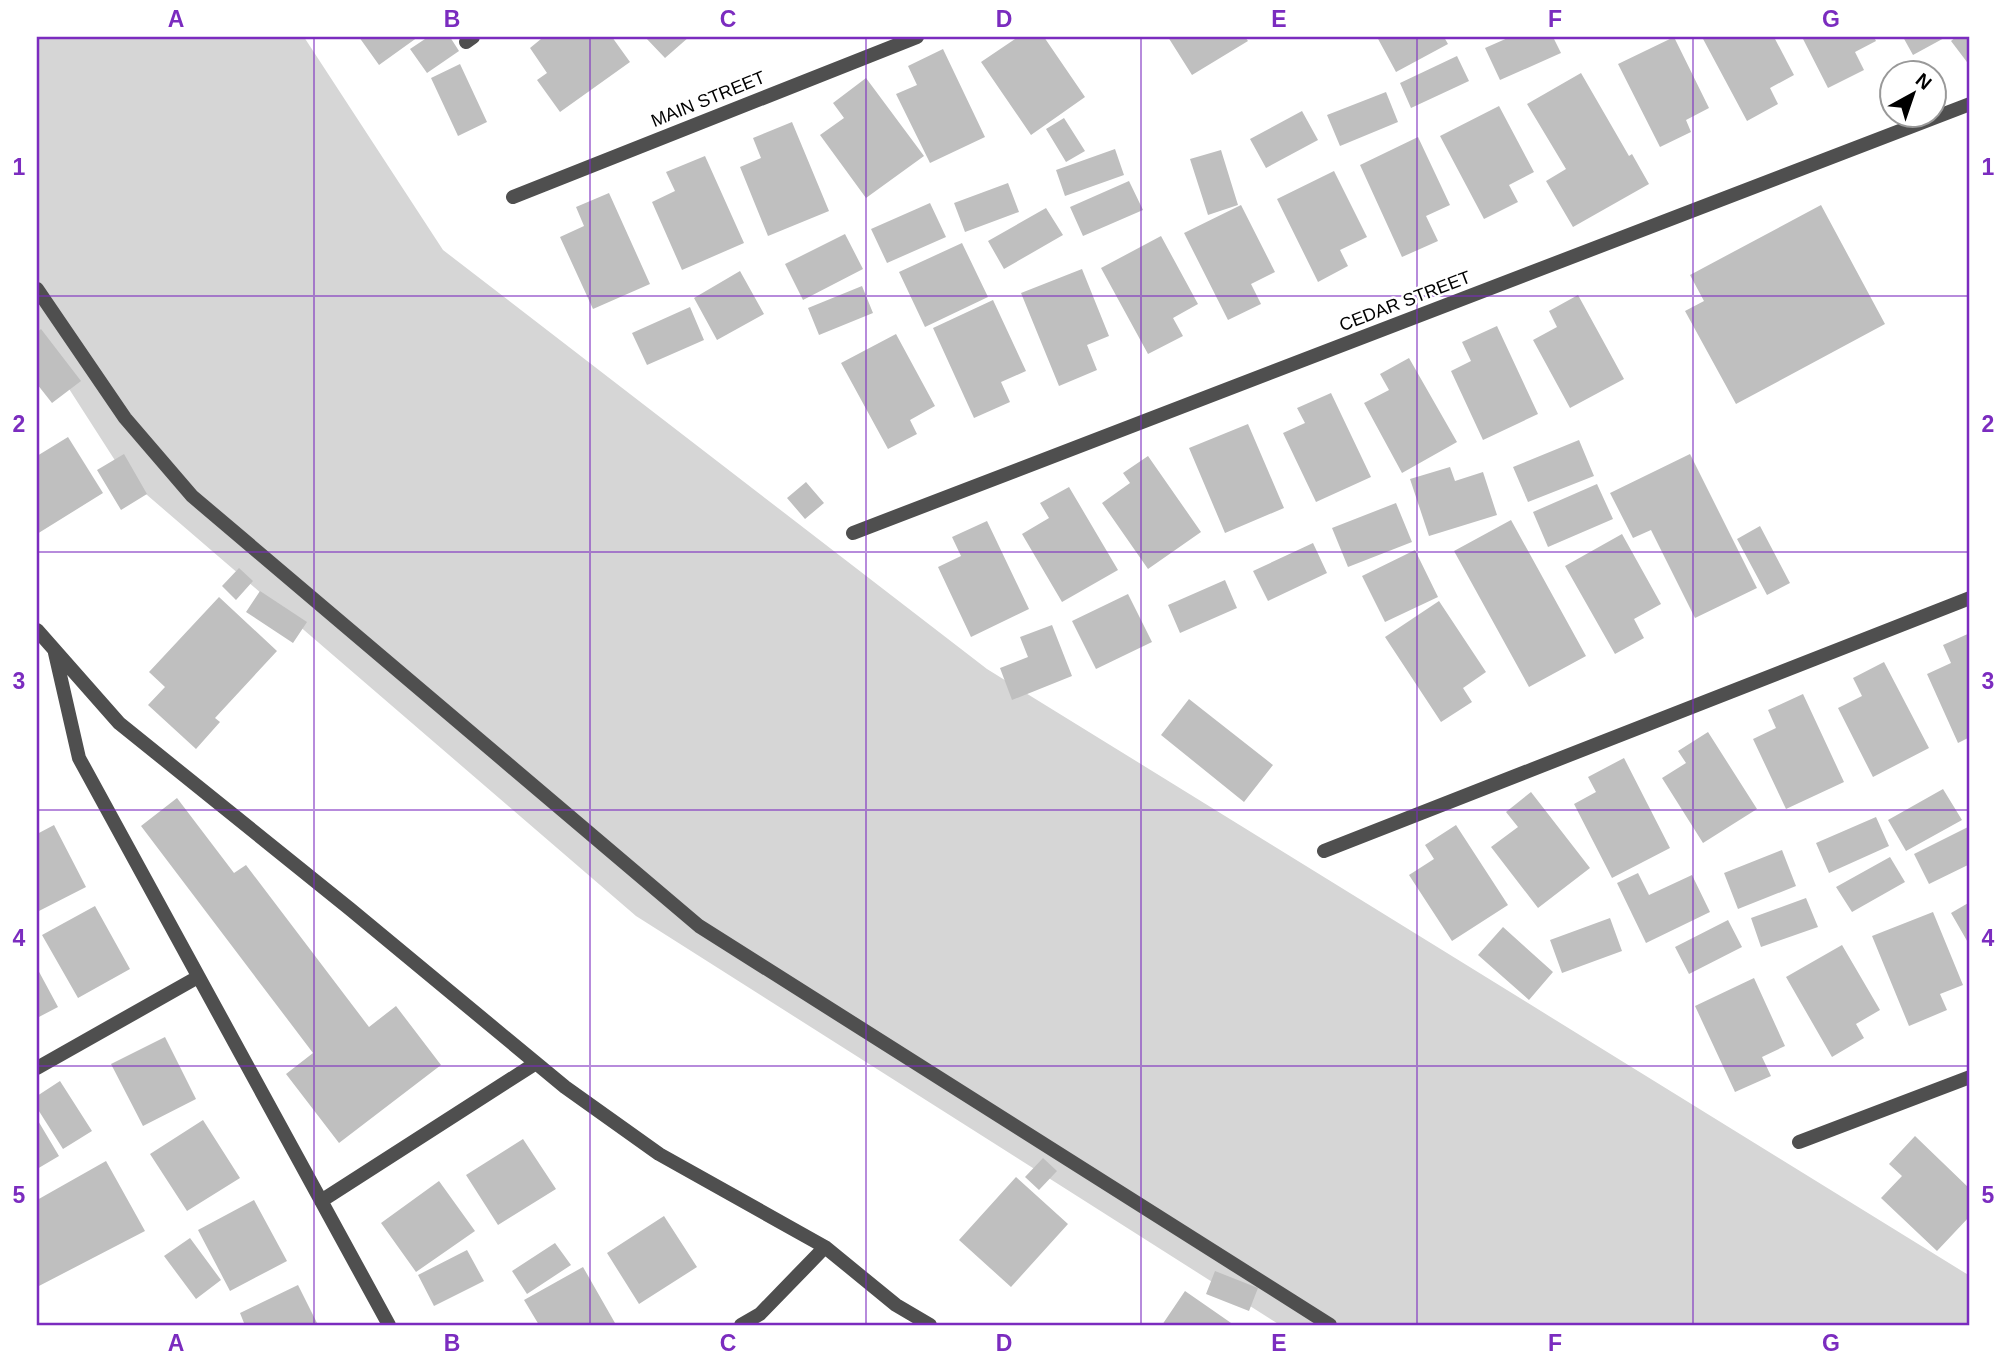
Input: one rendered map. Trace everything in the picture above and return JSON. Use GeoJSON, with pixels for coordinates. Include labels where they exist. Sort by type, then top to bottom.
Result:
{"type":"FeatureCollection","features":[{"type":"Feature","properties":{"kind":"street","name":"MAIN STREET"},"geometry":{"type":"LineString","coordinates":[[513,197],[909,38]]}},
{"type":"Feature","properties":{"kind":"street","name":"CEDAR STREET"},"geometry":{"type":"LineString","coordinates":[[853,533],[1970,104]]}},
{"type":"Feature","properties":{"kind":"street"},"geometry":{"type":"LineString","coordinates":[[37,289],[125,418],[192,496],[699,926],[1330,1325]]}},
{"type":"Feature","properties":{"kind":"street"},"geometry":{"type":"LineString","coordinates":[[1324,851],[1970,598]]}},
{"type":"Feature","properties":{"kind":"street"},"geometry":{"type":"LineString","coordinates":[[37,630],[119,723],[565,1087],[659,1154],[825,1247],[896,1305],[930,1325]]}},
{"type":"Feature","properties":{"kind":"street"},"geometry":{"type":"LineString","coordinates":[[54,649],[79,758],[389,1325]]}},
{"type":"Feature","properties":{"kind":"street"},"geometry":{"type":"LineString","coordinates":[[37,1068],[198,977]]}},
{"type":"Feature","properties":{"kind":"street"},"geometry":{"type":"LineString","coordinates":[[321,1201],[536,1063]]}},
{"type":"Feature","properties":{"kind":"street"},"geometry":{"type":"LineString","coordinates":[[1799,1142],[1970,1077]]}},
{"type":"Feature","properties":{"kind":"street"},"geometry":{"type":"LineString","coordinates":[[741,1325],[763,1320],[825,1247]]}},
{"type":"Feature","properties":{"kind":"shaded area"},"geometry":{"type":"Polygon","coordinates":[[[37,37],[304,37],[443,250],[987,669],[1970,1276],[1970,1325],[1280,1325],[636,916],[125,476],[37,339],[37,37]]]}},
{"type":"Feature","properties":{"kind":"building"},"geometry":{"type":"Polygon","coordinates":[[[359,37],[418,37],[379,65],[359,37]]]}},
{"type":"Feature","properties":{"kind":"building"},"geometry":{"type":"Polygon","coordinates":[[[428,37],[450,37],[459,51],[427,73],[410,49],[428,37]]]}},
{"type":"Feature","properties":{"kind":"building"},"geometry":{"type":"Polygon","coordinates":[[[539,37],[612,37],[630,62],[560,112],[537,80],[547,73],[530,48],[541,39],[539,37]]]}},
{"type":"Feature","properties":{"kind":"building"},"geometry":{"type":"Polygon","coordinates":[[[645,37],[689,37],[665,58],[645,37]]]}},
{"type":"Feature","properties":{"kind":"building"},"geometry":{"type":"Polygon","coordinates":[[[1018,37],[1044,37],[1085,97],[1031,135],[981,62],[1018,37]]]}},
{"type":"Feature","properties":{"kind":"building"},"geometry":{"type":"Polygon","coordinates":[[[1168,37],[1245,37],[1248,41],[1192,75],[1168,37]]]}},
{"type":"Feature","properties":{"kind":"building"},"geometry":{"type":"Polygon","coordinates":[[[1377,37],[1444,37],[1448,44],[1396,72],[1377,37]]]}},
{"type":"Feature","properties":{"kind":"building"},"geometry":{"type":"Polygon","coordinates":[[[1510,37],[1553,37],[1561,53],[1500,80],[1485,48],[1510,37]]]}},
{"type":"Feature","properties":{"kind":"building"},"geometry":{"type":"Polygon","coordinates":[[[1674,37],[1709,108],[1686,120],[1691,132],[1660,147],[1618,64],[1674,37]]]}},
{"type":"Feature","properties":{"kind":"building"},"geometry":{"type":"Polygon","coordinates":[[[1702,37],[1774,37],[1794,75],[1770,88],[1778,104],[1747,121],[1702,37]]]}},
{"type":"Feature","properties":{"kind":"building"},"geometry":{"type":"Polygon","coordinates":[[[1802,37],[1874,37],[1876,41],[1855,52],[1864,70],[1828,88],[1802,37]]]}},
{"type":"Feature","properties":{"kind":"building"},"geometry":{"type":"Polygon","coordinates":[[[1903,37],[1946,37],[1913,55],[1903,37]]]}},
{"type":"Feature","properties":{"kind":"building"},"geometry":{"type":"Polygon","coordinates":[[[1956,37],[1970,37],[1970,66],[1951,41],[1956,37]]]}},
{"type":"Feature","properties":{"kind":"building"},"geometry":{"type":"Polygon","coordinates":[[[943,49],[985,137],[930,163],[896,94],[917,85],[908,66],[943,49]]]}},
{"type":"Feature","properties":{"kind":"building"},"geometry":{"type":"Polygon","coordinates":[[[1457,56],[1469,81],[1411,108],[1400,83],[1457,56]]]}},
{"type":"Feature","properties":{"kind":"building"},"geometry":{"type":"Polygon","coordinates":[[[460,64],[487,122],[458,136],[431,78],[460,64]]]}},
{"type":"Feature","properties":{"kind":"building"},"geometry":{"type":"Polygon","coordinates":[[[1581,73],[1629,156],[1632,154],[1649,184],[1573,227],[1546,181],[1566,169],[1527,104],[1581,73]]]}},
{"type":"Feature","properties":{"kind":"building"},"geometry":{"type":"Polygon","coordinates":[[[866,78],[924,156],[866,198],[820,135],[844,118],[833,103],[866,78]]]}},
{"type":"Feature","properties":{"kind":"building"},"geometry":{"type":"Polygon","coordinates":[[[1386,92],[1398,122],[1340,146],[1327,115],[1386,92]]]}},
{"type":"Feature","properties":{"kind":"building"},"geometry":{"type":"Polygon","coordinates":[[[1499,106],[1534,172],[1509,185],[1518,202],[1484,219],[1440,136],[1499,106]]]}},
{"type":"Feature","properties":{"kind":"building"},"geometry":{"type":"Polygon","coordinates":[[[1302,111],[1318,140],[1266,168],[1250,139],[1302,111]]]}},
{"type":"Feature","properties":{"kind":"building"},"geometry":{"type":"Polygon","coordinates":[[[1064,118],[1085,151],[1066,162],[1046,129],[1064,118]]]}},
{"type":"Feature","properties":{"kind":"building"},"geometry":{"type":"Polygon","coordinates":[[[792,122],[829,211],[768,236],[740,167],[761,158],[753,138],[792,122]]]}},
{"type":"Feature","properties":{"kind":"building"},"geometry":{"type":"Polygon","coordinates":[[[1418,137],[1450,205],[1426,216],[1438,241],[1402,257],[1360,165],[1418,137]]]}},
{"type":"Feature","properties":{"kind":"building"},"geometry":{"type":"Polygon","coordinates":[[[1115,149],[1124,175],[1065,196],[1056,170],[1115,149]]]}},
{"type":"Feature","properties":{"kind":"building"},"geometry":{"type":"Polygon","coordinates":[[[1221,150],[1238,205],[1208,215],[1190,159],[1221,150]]]}},
{"type":"Feature","properties":{"kind":"building"},"geometry":{"type":"Polygon","coordinates":[[[705,156],[744,243],[682,270],[652,202],[675,191],[666,172],[705,156]]]}},
{"type":"Feature","properties":{"kind":"building"},"geometry":{"type":"Polygon","coordinates":[[[1334,171],[1367,237],[1340,250],[1348,266],[1318,282],[1277,199],[1334,171]]]}},
{"type":"Feature","properties":{"kind":"building"},"geometry":{"type":"Polygon","coordinates":[[[1129,181],[1143,210],[1083,236],[1070,207],[1129,181]]]}},
{"type":"Feature","properties":{"kind":"building"},"geometry":{"type":"Polygon","coordinates":[[[1008,183],[1019,212],[965,232],[954,203],[1008,183]]]}},
{"type":"Feature","properties":{"kind":"building"},"geometry":{"type":"Polygon","coordinates":[[[609,193],[650,284],[593,309],[560,237],[584,226],[576,207],[609,193]]]}},
{"type":"Feature","properties":{"kind":"building"},"geometry":{"type":"Polygon","coordinates":[[[930,203],[946,237],[887,263],[871,229],[930,203]]]}},
{"type":"Feature","properties":{"kind":"building"},"geometry":{"type":"Polygon","coordinates":[[[1241,205],[1275,272],[1251,284],[1261,304],[1228,320],[1184,233],[1241,205]]]}},
{"type":"Feature","properties":{"kind":"building"},"geometry":{"type":"Polygon","coordinates":[[[1821,205],[1885,324],[1736,404],[1685,311],[1704,301],[1690,275],[1821,205]]]}},
{"type":"Feature","properties":{"kind":"building"},"geometry":{"type":"Polygon","coordinates":[[[1046,208],[1063,235],[1004,269],[988,241],[1046,208]]]}},
{"type":"Feature","properties":{"kind":"building"},"geometry":{"type":"Polygon","coordinates":[[[845,234],[863,269],[803,300],[785,264],[845,234]]]}},
{"type":"Feature","properties":{"kind":"building"},"geometry":{"type":"Polygon","coordinates":[[[1161,236],[1198,304],[1173,318],[1183,336],[1148,354],[1101,268],[1161,236]]]}},
{"type":"Feature","properties":{"kind":"building"},"geometry":{"type":"Polygon","coordinates":[[[962,243],[988,297],[925,327],[899,272],[962,243]]]}},
{"type":"Feature","properties":{"kind":"building"},"geometry":{"type":"Polygon","coordinates":[[[1082,269],[1109,336],[1087,345],[1097,370],[1059,386],[1021,293],[1082,269]]]}},
{"type":"Feature","properties":{"kind":"building"},"geometry":{"type":"Polygon","coordinates":[[[740,271],[764,314],[717,340],[694,298],[740,271]]]}},
{"type":"Feature","properties":{"kind":"building"},"geometry":{"type":"Polygon","coordinates":[[[862,286],[873,313],[819,335],[808,308],[862,286]]]}},
{"type":"Feature","properties":{"kind":"building"},"geometry":{"type":"Polygon","coordinates":[[[1578,295],[1624,379],[1570,408],[1533,340],[1557,327],[1549,311],[1578,295]]]}},
{"type":"Feature","properties":{"kind":"building"},"geometry":{"type":"Polygon","coordinates":[[[993,300],[1026,371],[1001,382],[1010,402],[974,418],[933,328],[993,300]]]}},
{"type":"Feature","properties":{"kind":"building"},"geometry":{"type":"Polygon","coordinates":[[[690,307],[704,340],[647,365],[632,333],[690,307]]]}},
{"type":"Feature","properties":{"kind":"building"},"geometry":{"type":"Polygon","coordinates":[[[1497,326],[1538,414],[1483,440],[1451,371],[1471,361],[1462,342],[1497,326]]]}},
{"type":"Feature","properties":{"kind":"building"},"geometry":{"type":"Polygon","coordinates":[[[41,329],[81,381],[52,403],[37,384],[37,332],[41,329]]]}},
{"type":"Feature","properties":{"kind":"building"},"geometry":{"type":"Polygon","coordinates":[[[896,334],[935,406],[910,420],[917,434],[888,449],[841,363],[896,334]]]}},
{"type":"Feature","properties":{"kind":"building"},"geometry":{"type":"Polygon","coordinates":[[[1409,358],[1457,442],[1402,473],[1364,403],[1389,390],[1380,374],[1409,358]]]}},
{"type":"Feature","properties":{"kind":"building"},"geometry":{"type":"Polygon","coordinates":[[[1331,393],[1371,477],[1316,502],[1283,433],[1305,423],[1297,408],[1331,393]]]}},
{"type":"Feature","properties":{"kind":"building"},"geometry":{"type":"Polygon","coordinates":[[[1248,424],[1284,508],[1225,533],[1189,448],[1248,424]]]}},
{"type":"Feature","properties":{"kind":"building"},"geometry":{"type":"Polygon","coordinates":[[[68,437],[103,493],[37,534],[37,456],[68,437]]]}},
{"type":"Feature","properties":{"kind":"building"},"geometry":{"type":"Polygon","coordinates":[[[1579,440],[1594,476],[1528,502],[1513,467],[1579,440]]]}},
{"type":"Feature","properties":{"kind":"building"},"geometry":{"type":"Polygon","coordinates":[[[124,454],[147,494],[121,510],[97,470],[124,454]]]}},
{"type":"Feature","properties":{"kind":"building"},"geometry":{"type":"Polygon","coordinates":[[[1690,454],[1757,588],[1695,618],[1651,530],[1633,538],[1610,493],[1690,454]]]}},
{"type":"Feature","properties":{"kind":"building"},"geometry":{"type":"Polygon","coordinates":[[[1148,456],[1201,532],[1148,569],[1102,503],[1130,483],[1123,473],[1148,456]]]}},
{"type":"Feature","properties":{"kind":"building"},"geometry":{"type":"Polygon","coordinates":[[[1450,467],[1455,481],[1483,472],[1497,515],[1429,536],[1410,479],[1450,467]]]}},
{"type":"Feature","properties":{"kind":"building"},"geometry":{"type":"Polygon","coordinates":[[[806,482],[824,503],[805,519],[787,498],[806,482]]]}},
{"type":"Feature","properties":{"kind":"building"},"geometry":{"type":"Polygon","coordinates":[[[1597,484],[1613,519],[1548,547],[1533,512],[1597,484]]]}},
{"type":"Feature","properties":{"kind":"building"},"geometry":{"type":"Polygon","coordinates":[[[1069,487],[1118,570],[1062,602],[1022,534],[1049,518],[1040,503],[1069,487]]]}},
{"type":"Feature","properties":{"kind":"building"},"geometry":{"type":"Polygon","coordinates":[[[1396,503],[1412,542],[1348,567],[1332,528],[1396,503]]]}},
{"type":"Feature","properties":{"kind":"building"},"geometry":{"type":"Polygon","coordinates":[[[1511,520],[1586,656],[1529,687],[1454,551],[1511,520]]]}},
{"type":"Feature","properties":{"kind":"building"},"geometry":{"type":"Polygon","coordinates":[[[987,521],[1029,609],[971,637],[938,567],[961,556],[952,537],[987,521]]]}},
{"type":"Feature","properties":{"kind":"building"},"geometry":{"type":"Polygon","coordinates":[[[1760,526],[1790,583],[1767,595],[1737,539],[1760,526]]]}},
{"type":"Feature","properties":{"kind":"building"},"geometry":{"type":"Polygon","coordinates":[[[1622,534],[1661,604],[1634,619],[1644,638],[1615,654],[1565,566],[1622,534]]]}},
{"type":"Feature","properties":{"kind":"building"},"geometry":{"type":"Polygon","coordinates":[[[1313,543],[1327,573],[1268,601],[1253,571],[1313,543]]]}},
{"type":"Feature","properties":{"kind":"building"},"geometry":{"type":"Polygon","coordinates":[[[1415,550],[1438,597],[1385,622],[1362,576],[1415,550]]]}},
{"type":"Feature","properties":{"kind":"building"},"geometry":{"type":"Polygon","coordinates":[[[239,568],[253,581],[236,600],[222,586],[239,568]]]}},
{"type":"Feature","properties":{"kind":"building"},"geometry":{"type":"Polygon","coordinates":[[[1225,580],[1237,608],[1180,633],[1168,605],[1225,580]]]}},
{"type":"Feature","properties":{"kind":"building"},"geometry":{"type":"Polygon","coordinates":[[[260,591],[307,622],[293,643],[246,612],[260,591]]]}},
{"type":"Feature","properties":{"kind":"building"},"geometry":{"type":"Polygon","coordinates":[[[1128,594],[1152,642],[1096,669],[1072,621],[1128,594]]]}},
{"type":"Feature","properties":{"kind":"building"},"geometry":{"type":"Polygon","coordinates":[[[219,597],[277,651],[215,718],[220,722],[196,749],[148,705],[165,687],[149,672],[219,597]]]}},
{"type":"Feature","properties":{"kind":"building"},"geometry":{"type":"Polygon","coordinates":[[[1439,601],[1486,672],[1463,688],[1472,702],[1441,722],[1385,637],[1439,601]]]}},
{"type":"Feature","properties":{"kind":"building"},"geometry":{"type":"Polygon","coordinates":[[[1052,625],[1072,676],[1012,700],[1000,668],[1028,657],[1020,637],[1052,625]]]}},
{"type":"Feature","properties":{"kind":"building"},"geometry":{"type":"Polygon","coordinates":[[[1970,633],[1970,737],[1958,743],[1927,674],[1951,663],[1943,645],[1970,633]]]}},
{"type":"Feature","properties":{"kind":"building"},"geometry":{"type":"Polygon","coordinates":[[[1884,662],[1929,748],[1873,777],[1838,708],[1862,696],[1853,678],[1884,662]]]}},
{"type":"Feature","properties":{"kind":"building"},"geometry":{"type":"Polygon","coordinates":[[[1803,694],[1844,782],[1786,809],[1753,739],[1776,728],[1768,710],[1803,694]]]}},
{"type":"Feature","properties":{"kind":"building"},"geometry":{"type":"Polygon","coordinates":[[[1189,699],[1273,765],[1244,802],[1161,735],[1189,699]]]}},
{"type":"Feature","properties":{"kind":"building"},"geometry":{"type":"Polygon","coordinates":[[[1708,732],[1757,809],[1703,843],[1662,778],[1686,763],[1678,751],[1708,732]]]}},
{"type":"Feature","properties":{"kind":"building"},"geometry":{"type":"Polygon","coordinates":[[[1624,758],[1670,848],[1612,878],[1574,804],[1596,792],[1588,777],[1624,758]]]}},
{"type":"Feature","properties":{"kind":"building"},"geometry":{"type":"Polygon","coordinates":[[[1943,789],[1962,820],[1906,851],[1888,820],[1943,789]]]}},
{"type":"Feature","properties":{"kind":"building"},"geometry":{"type":"Polygon","coordinates":[[[1531,792],[1590,868],[1538,908],[1491,847],[1518,827],[1506,812],[1531,792]]]}},
{"type":"Feature","properties":{"kind":"building"},"geometry":{"type":"Polygon","coordinates":[[[177,798],[234,873],[246,865],[369,1027],[396,1006],[441,1065],[339,1143],[286,1074],[313,1053],[141,826],[177,798]]]}},
{"type":"Feature","properties":{"kind":"building"},"geometry":{"type":"Polygon","coordinates":[[[1876,817],[1889,846],[1829,873],[1816,843],[1876,817]]]}},
{"type":"Feature","properties":{"kind":"building"},"geometry":{"type":"Polygon","coordinates":[[[54,825],[86,887],[37,912],[37,834],[54,825]]]}},
{"type":"Feature","properties":{"kind":"building"},"geometry":{"type":"Polygon","coordinates":[[[1456,825],[1508,905],[1452,941],[1409,875],[1434,859],[1425,845],[1456,825]]]}},
{"type":"Feature","properties":{"kind":"building"},"geometry":{"type":"Polygon","coordinates":[[[1970,826],[1970,864],[1929,884],[1914,854],[1970,826]]]}},
{"type":"Feature","properties":{"kind":"building"},"geometry":{"type":"Polygon","coordinates":[[[1782,850],[1796,886],[1738,909],[1724,873],[1782,850]]]}},
{"type":"Feature","properties":{"kind":"building"},"geometry":{"type":"Polygon","coordinates":[[[1890,857],[1905,882],[1852,912],[1836,887],[1890,857]]]}},
{"type":"Feature","properties":{"kind":"building"},"geometry":{"type":"Polygon","coordinates":[[[1638,873],[1649,895],[1692,875],[1710,912],[1646,943],[1617,883],[1638,873]]]}},
{"type":"Feature","properties":{"kind":"building"},"geometry":{"type":"Polygon","coordinates":[[[1806,898],[1818,927],[1761,947],[1751,918],[1806,898]]]}},
{"type":"Feature","properties":{"kind":"building"},"geometry":{"type":"Polygon","coordinates":[[[1970,902],[1970,946],[1951,913],[1970,902]]]}},
{"type":"Feature","properties":{"kind":"building"},"geometry":{"type":"Polygon","coordinates":[[[95,906],[130,969],[78,998],[42,935],[95,906]]]}},
{"type":"Feature","properties":{"kind":"building"},"geometry":{"type":"Polygon","coordinates":[[[1933,912],[1963,985],[1940,994],[1947,1010],[1909,1026],[1872,936],[1933,912]]]}},
{"type":"Feature","properties":{"kind":"building"},"geometry":{"type":"Polygon","coordinates":[[[1610,918],[1622,951],[1562,973],[1550,940],[1610,918]]]}},
{"type":"Feature","properties":{"kind":"building"},"geometry":{"type":"Polygon","coordinates":[[[1728,920],[1742,947],[1689,974],[1675,947],[1728,920]]]}},
{"type":"Feature","properties":{"kind":"building"},"geometry":{"type":"Polygon","coordinates":[[[1503,927],[1553,972],[1529,1000],[1478,955],[1503,927]]]}},
{"type":"Feature","properties":{"kind":"building"},"geometry":{"type":"Polygon","coordinates":[[[1842,945],[1880,1010],[1856,1024],[1864,1038],[1832,1057],[1786,977],[1842,945]]]}},
{"type":"Feature","properties":{"kind":"building"},"geometry":{"type":"Polygon","coordinates":[[[37,968],[58,1007],[37,1018],[37,968]]]}},
{"type":"Feature","properties":{"kind":"building"},"geometry":{"type":"Polygon","coordinates":[[[1754,978],[1785,1046],[1762,1057],[1771,1076],[1735,1092],[1695,1006],[1754,978]]]}},
{"type":"Feature","properties":{"kind":"building"},"geometry":{"type":"Polygon","coordinates":[[[165,1037],[196,1099],[143,1126],[111,1064],[165,1037]]]}},
{"type":"Feature","properties":{"kind":"building"},"geometry":{"type":"Polygon","coordinates":[[[60,1081],[92,1131],[63,1149],[37,1108],[37,1096],[60,1081]]]}},
{"type":"Feature","properties":{"kind":"building"},"geometry":{"type":"Polygon","coordinates":[[[37,1119],[59,1156],[37,1169],[37,1119]]]}},
{"type":"Feature","properties":{"kind":"building"},"geometry":{"type":"Polygon","coordinates":[[[203,1120],[240,1178],[187,1211],[150,1154],[203,1120]]]}},
{"type":"Feature","properties":{"kind":"building"},"geometry":{"type":"Polygon","coordinates":[[[1915,1136],[1970,1189],[1970,1216],[1937,1251],[1881,1198],[1902,1176],[1889,1164],[1915,1136]]]}},
{"type":"Feature","properties":{"kind":"building"},"geometry":{"type":"Polygon","coordinates":[[[523,1139],[556,1189],[498,1225],[466,1175],[523,1139]]]}},
{"type":"Feature","properties":{"kind":"building"},"geometry":{"type":"Polygon","coordinates":[[[1043,1158],[1057,1171],[1039,1190],[1025,1177],[1043,1158]]]}},
{"type":"Feature","properties":{"kind":"building"},"geometry":{"type":"Polygon","coordinates":[[[106,1161],[145,1231],[37,1287],[37,1200],[106,1161]]]}},
{"type":"Feature","properties":{"kind":"building"},"geometry":{"type":"Polygon","coordinates":[[[1016,1177],[1068,1224],[1011,1287],[959,1240],[1016,1177]]]}},
{"type":"Feature","properties":{"kind":"building"},"geometry":{"type":"Polygon","coordinates":[[[439,1181],[475,1231],[416,1272],[381,1223],[439,1181]]]}},
{"type":"Feature","properties":{"kind":"building"},"geometry":{"type":"Polygon","coordinates":[[[254,1200],[287,1261],[230,1291],[198,1230],[254,1200]]]}},
{"type":"Feature","properties":{"kind":"building"},"geometry":{"type":"Polygon","coordinates":[[[664,1216],[697,1267],[639,1304],[607,1253],[664,1216]]]}},
{"type":"Feature","properties":{"kind":"building"},"geometry":{"type":"Polygon","coordinates":[[[190,1238],[221,1280],[196,1299],[164,1256],[190,1238]]]}},
{"type":"Feature","properties":{"kind":"building"},"geometry":{"type":"Polygon","coordinates":[[[555,1243],[571,1265],[527,1294],[512,1271],[555,1243]]]}},
{"type":"Feature","properties":{"kind":"building"},"geometry":{"type":"Polygon","coordinates":[[[467,1250],[484,1281],[434,1306],[418,1275],[467,1250]]]}},
{"type":"Feature","properties":{"kind":"building"},"geometry":{"type":"Polygon","coordinates":[[[583,1267],[615,1323],[539,1325],[524,1300],[583,1267]]]}},
{"type":"Feature","properties":{"kind":"building"},"geometry":{"type":"Polygon","coordinates":[[[1215,1271],[1258,1288],[1249,1311],[1206,1294],[1215,1271]]]}},
{"type":"Feature","properties":{"kind":"building"},"geometry":{"type":"Polygon","coordinates":[[[298,1285],[318,1325],[239,1325],[244,1323],[240,1313],[298,1285]]]}},
{"type":"Feature","properties":{"kind":"building"},"geometry":{"type":"Polygon","coordinates":[[[1185,1291],[1234,1325],[1162,1325],[1185,1291]]]}}]}
